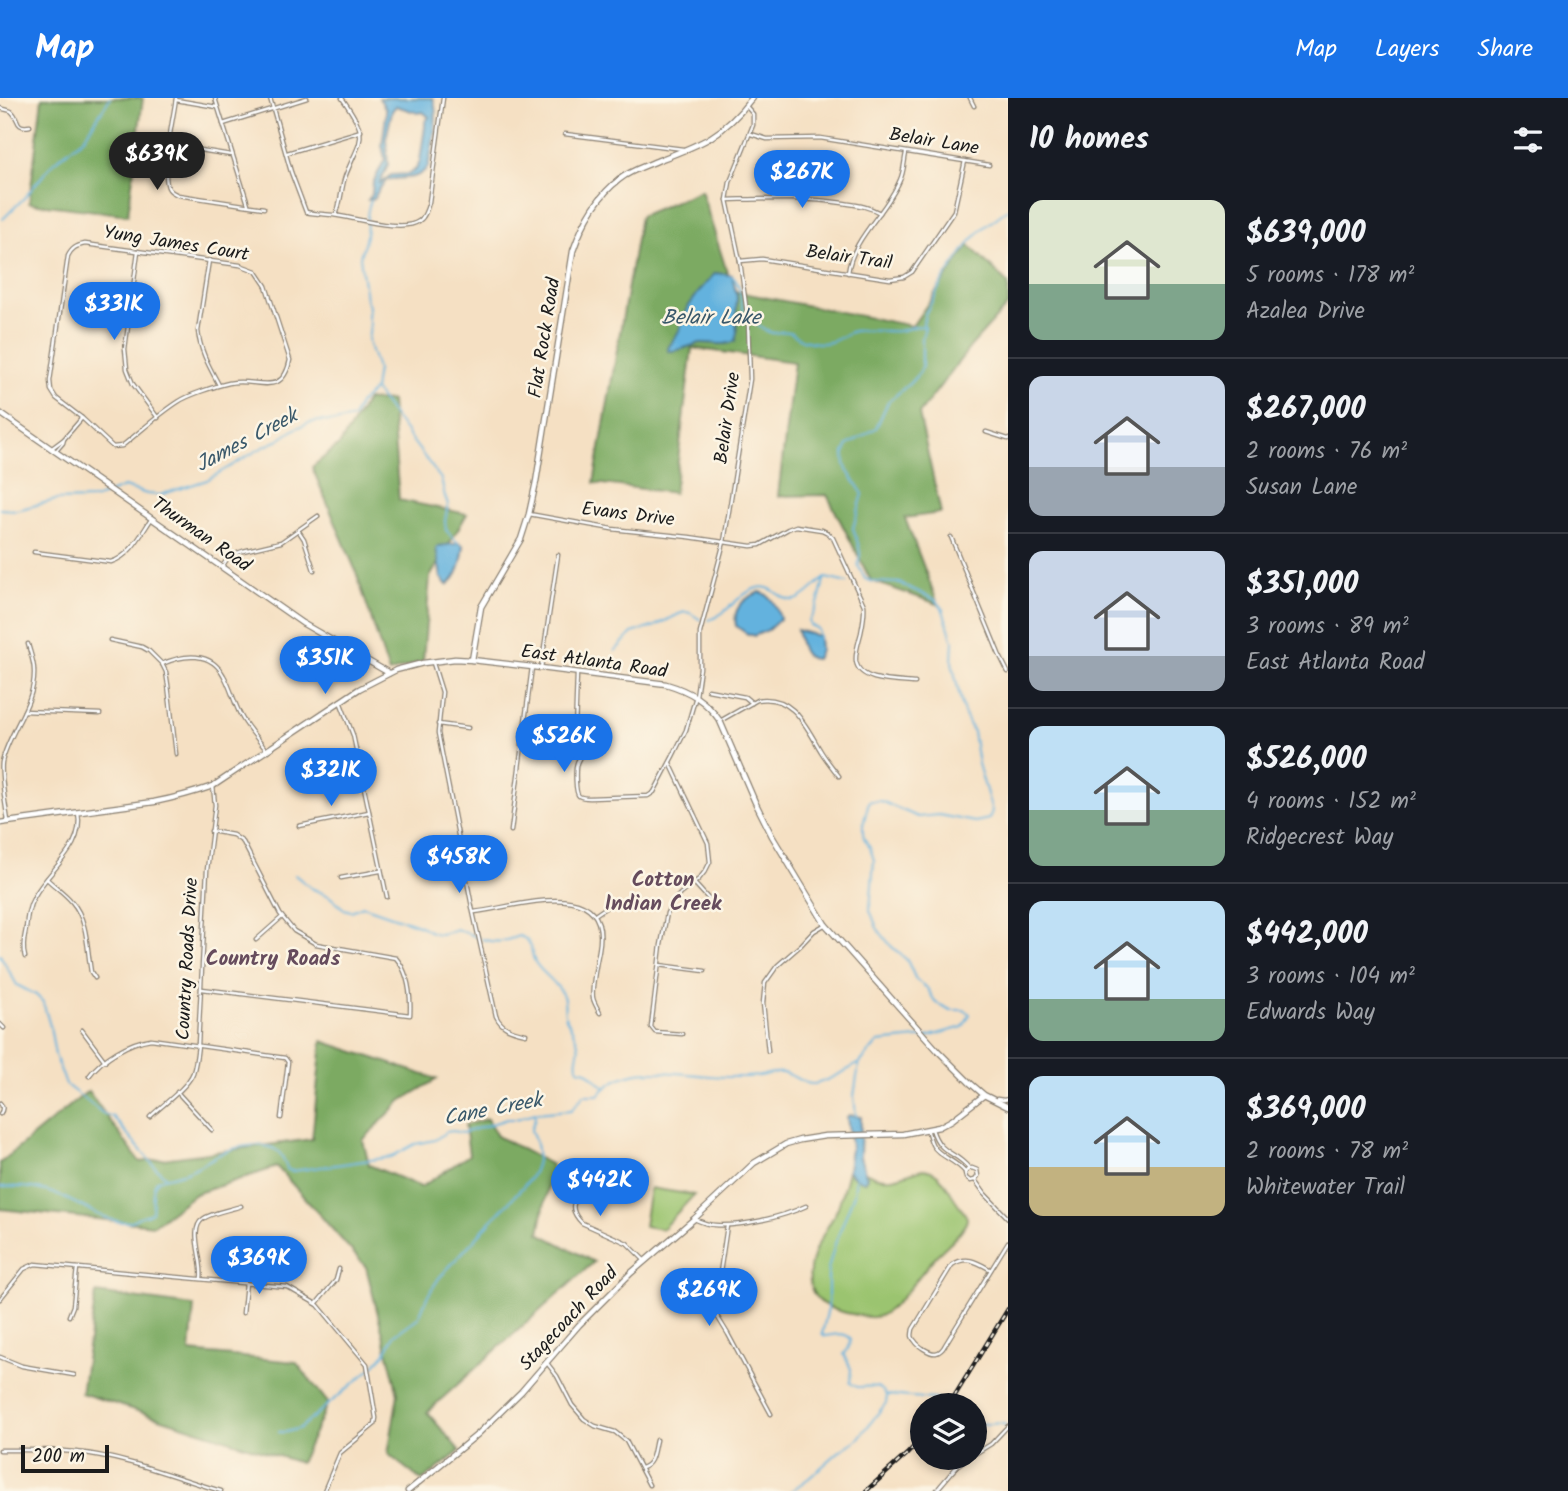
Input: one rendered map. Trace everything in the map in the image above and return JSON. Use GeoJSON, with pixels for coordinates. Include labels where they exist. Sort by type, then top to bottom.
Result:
{"type":"FeatureCollection","features":[{"type":"Feature","properties":{"kind":"street"},"geometry":{"type":"LineString","coordinates":[[215,98],[248,204]]}},
{"type":"Feature","properties":{"kind":"street"},"geometry":{"type":"LineString","coordinates":[[271,98],[306,212],[410,226],[425,215],[432,188],[443,98]]}},
{"type":"Feature","properties":{"kind":"street"},"geometry":{"type":"LineString","coordinates":[[223,124],[307,98]]}},
{"type":"Feature","properties":{"kind":"street"},"geometry":{"type":"LineString","coordinates":[[336,215],[344,181],[359,148],[361,131],[354,114],[342,98]]}},
{"type":"Feature","properties":{"kind":"street","name":"Flat Rock Road"},"geometry":{"type":"LineString","coordinates":[[472,660],[481,607],[517,548],[529,514],[575,245],[599,200],[618,180],[715,136],[752,98]]}},
{"type":"Feature","properties":{"kind":"street"},"geometry":{"type":"LineString","coordinates":[[970,98],[974,106]]}},
{"type":"Feature","properties":{"kind":"street"},"geometry":{"type":"LineString","coordinates":[[217,107],[176,99],[169,145],[166,180],[168,188],[178,195],[192,198],[264,208]]}},
{"type":"Feature","properties":{"kind":"street","name":"Belair Drive"},"geometry":{"type":"LineString","coordinates":[[577,672],[575,732],[581,747],[576,766],[578,795],[590,798],[648,796],[654,792],[686,730],[696,696],[700,668],[700,633],[724,542],[750,379],[748,321],[740,261],[727,200],[730,182],[753,125],[751,111],[746,106]]}},
{"type":"Feature","properties":{"kind":"street"},"geometry":{"type":"LineString","coordinates":[[0,108],[11,112],[20,125],[30,126]]}},
{"type":"Feature","properties":{"kind":"street"},"geometry":{"type":"LineString","coordinates":[[286,153],[361,131]]}},
{"type":"Feature","properties":{"kind":"street","name":"Belair Lane"},"geometry":{"type":"LineString","coordinates":[[749,133],[767,139],[820,138],[989,164]]}},
{"type":"Feature","properties":{"kind":"street"},"geometry":{"type":"LineString","coordinates":[[565,134],[686,150]]}},
{"type":"Feature","properties":{"kind":"street"},"geometry":{"type":"LineString","coordinates":[[169,145],[231,155]]}},
{"type":"Feature","properties":{"kind":"street"},"geometry":{"type":"LineString","coordinates":[[848,272],[853,253],[900,181],[906,153]]}},
{"type":"Feature","properties":{"kind":"street","name":"Belair Trail"},"geometry":{"type":"LineString","coordinates":[[740,261],[762,259],[890,279],[904,277],[912,272],[954,211],[965,162]]}},
{"type":"Feature","properties":{"kind":"street"},"geometry":{"type":"LineString","coordinates":[[727,200],[814,198],[861,205],[880,213]]}},
{"type":"Feature","properties":{"kind":"street","name":"Yung James Court"},"geometry":{"type":"LineString","coordinates":[[82,418],[56,398],[50,381],[68,256],[77,245],[209,260],[240,265],[256,271],[266,286],[290,360],[288,371],[277,383],[236,382],[220,386]]}},
{"type":"Feature","properties":{"kind":"street"},"geometry":{"type":"LineString","coordinates":[[138,251],[125,349],[127,369],[133,384],[158,418]]}},
{"type":"Feature","properties":{"kind":"street"},"geometry":{"type":"LineString","coordinates":[[53,451],[64,443],[64,439],[82,418],[113,447],[122,446],[180,400],[220,386],[202,351],[198,331],[209,260]]}},
{"type":"Feature","properties":{"kind":"street","name":"Thurman Road"},"geometry":{"type":"LineString","coordinates":[[0,413],[302,623],[390,673]]}},
{"type":"Feature","properties":{"kind":"street"},"geometry":{"type":"LineString","coordinates":[[986,432],[1008,439]]}},
{"type":"Feature","properties":{"kind":"street","name":"Evans Drive"},"geometry":{"type":"LineString","coordinates":[[529,514],[612,529],[754,546],[793,527],[818,529],[828,533],[833,538],[864,605],[856,656],[860,670],[873,678],[915,683]]}},
{"type":"Feature","properties":{"kind":"street"},"geometry":{"type":"LineString","coordinates":[[222,568],[229,556],[281,542],[318,516]]}},
{"type":"Feature","properties":{"kind":"street"},"geometry":{"type":"LineString","coordinates":[[34,552],[111,562],[119,560],[128,553],[152,518]]}},
{"type":"Feature","properties":{"kind":"street"},"geometry":{"type":"LineString","coordinates":[[298,530],[314,570]]}},
{"type":"Feature","properties":{"kind":"street"},"geometry":{"type":"LineString","coordinates":[[951,537],[1008,672]]}},
{"type":"Feature","properties":{"kind":"street"},"geometry":{"type":"LineString","coordinates":[[541,668],[558,555]]}},
{"type":"Feature","properties":{"kind":"street"},"geometry":{"type":"LineString","coordinates":[[110,640],[142,647],[162,664],[166,672],[176,754]]}},
{"type":"Feature","properties":{"kind":"street"},"geometry":{"type":"LineString","coordinates":[[8,821],[1,762],[32,688],[34,670],[28,644]]}},
{"type":"Feature","properties":{"kind":"street"},"geometry":{"type":"LineString","coordinates":[[162,664],[192,655],[216,665],[226,680],[239,713],[267,751]]}},
{"type":"Feature","properties":{"kind":"street","name":"East Atlanta Road"},"geometry":{"type":"LineString","coordinates":[[0,823],[169,799],[213,786],[340,701],[390,673],[432,662],[472,660],[666,684],[696,696],[714,712],[760,813],[826,924],[938,1051],[984,1095],[1008,1107]]}},
{"type":"Feature","properties":{"kind":"street"},"geometry":{"type":"LineString","coordinates":[[432,662],[442,692],[437,729],[494,1007],[499,1023],[511,1031],[526,1034]]}},
{"type":"Feature","properties":{"kind":"street"},"geometry":{"type":"LineString","coordinates":[[511,831],[532,667]]}},
{"type":"Feature","properties":{"kind":"street"},"geometry":{"type":"LineString","coordinates":[[708,690],[744,696],[752,703]]}},
{"type":"Feature","properties":{"kind":"street"},"geometry":{"type":"LineString","coordinates":[[720,721],[761,699],[788,705],[806,726],[839,776]]}},
{"type":"Feature","properties":{"kind":"street"},"geometry":{"type":"LineString","coordinates":[[340,701],[353,735],[387,897]]}},
{"type":"Feature","properties":{"kind":"street"},"geometry":{"type":"LineString","coordinates":[[24,711],[100,715]]}},
{"type":"Feature","properties":{"kind":"street"},"geometry":{"type":"LineString","coordinates":[[438,724],[468,728]]}},
{"type":"Feature","properties":{"kind":"street"},"geometry":{"type":"LineString","coordinates":[[670,763],[710,852],[708,867],[680,894],[667,913],[651,1027],[655,1032],[682,1034]]}},
{"type":"Feature","properties":{"kind":"street","name":"Country Roads Drive"},"geometry":{"type":"LineString","coordinates":[[150,1116],[177,1092],[193,1073],[198,1045],[204,916],[215,805],[213,786]]}},
{"type":"Feature","properties":{"kind":"street"},"geometry":{"type":"LineString","coordinates":[[25,957],[23,945],[32,900],[76,840],[78,812]]}},
{"type":"Feature","properties":{"kind":"street"},"geometry":{"type":"LineString","coordinates":[[299,826],[369,812]]}},
{"type":"Feature","properties":{"kind":"street"},"geometry":{"type":"LineString","coordinates":[[202,989],[410,1015],[406,976],[396,958],[316,944],[295,931],[282,917],[243,842],[233,835],[211,831]]}},
{"type":"Feature","properties":{"kind":"street"},"geometry":{"type":"LineString","coordinates":[[341,878],[380,871]]}},
{"type":"Feature","properties":{"kind":"street"},"geometry":{"type":"LineString","coordinates":[[47,879],[68,897],[78,910],[91,972],[95,978]]}},
{"type":"Feature","properties":{"kind":"street"},"geometry":{"type":"LineString","coordinates":[[694,883],[716,907]]}},
{"type":"Feature","properties":{"kind":"street"},"geometry":{"type":"LineString","coordinates":[[474,912],[535,900],[559,900],[585,907],[595,915],[600,944],[593,998],[600,1013]]}},
{"type":"Feature","properties":{"kind":"street"},"geometry":{"type":"LineString","coordinates":[[595,915],[608,906]]}},
{"type":"Feature","properties":{"kind":"street"},"geometry":{"type":"LineString","coordinates":[[256,940],[282,917]]}},
{"type":"Feature","properties":{"kind":"street"},"geometry":{"type":"LineString","coordinates":[[768,1051],[765,983],[777,966],[814,931],[826,924]]}},
{"type":"Feature","properties":{"kind":"street"},"geometry":{"type":"LineString","coordinates":[[659,965],[705,971]]}},
{"type":"Feature","properties":{"kind":"street"},"geometry":{"type":"LineString","coordinates":[[0,1024],[4,1028]]}},
{"type":"Feature","properties":{"kind":"street"},"geometry":{"type":"LineString","coordinates":[[82,1030],[105,1061]]}},
{"type":"Feature","properties":{"kind":"street"},"geometry":{"type":"LineString","coordinates":[[89,1076],[130,1044],[151,1039],[288,1059],[281,1118]]}},
{"type":"Feature","properties":{"kind":"street"},"geometry":{"type":"LineString","coordinates":[[177,1092],[212,1130]]}},
{"type":"Feature","properties":{"kind":"street"},"geometry":{"type":"LineString","coordinates":[[984,1095],[1008,1099]]}},
{"type":"Feature","properties":{"kind":"street","name":"Stagecoach Road"},"geometry":{"type":"LineString","coordinates":[[408,1491],[478,1434],[547,1363],[579,1325],[644,1261],[771,1151],[800,1140],[903,1134],[929,1129],[952,1120],[984,1095]]}},
{"type":"Feature","properties":{"kind":"street"},"geometry":{"type":"LineString","coordinates":[[0,1103],[0,1114]]}},
{"type":"Feature","properties":{"kind":"street"},"geometry":{"type":"LineString","coordinates":[[929,1129],[940,1147],[960,1158],[969,1168],[978,1171],[975,1180],[967,1180],[965,1172],[957,1163],[935,1149],[930,1141],[929,1129]]}},
{"type":"Feature","properties":{"kind":"street"},"geometry":{"type":"LineString","coordinates":[[965,1172],[969,1168]]}},
{"type":"Feature","properties":{"kind":"street"},"geometry":{"type":"LineString","coordinates":[[618,1174],[582,1191],[575,1201],[574,1211],[582,1223],[627,1243],[644,1261]]}},
{"type":"Feature","properties":{"kind":"street"},"geometry":{"type":"LineString","coordinates":[[975,1180],[1008,1218]]}},
{"type":"Feature","properties":{"kind":"street"},"geometry":{"type":"LineString","coordinates":[[201,1278],[202,1264],[195,1234],[199,1222],[207,1216],[241,1206]]}},
{"type":"Feature","properties":{"kind":"street"},"geometry":{"type":"LineString","coordinates":[[694,1219],[713,1226],[727,1226],[768,1218],[806,1206]]}},
{"type":"Feature","properties":{"kind":"street"},"geometry":{"type":"LineString","coordinates":[[727,1226],[716,1299],[717,1316],[771,1414]]}},
{"type":"Feature","properties":{"kind":"street"},"geometry":{"type":"LineString","coordinates":[[990,1270],[971,1260],[962,1260],[952,1265],[913,1329],[912,1336],[915,1341],[931,1352],[942,1350],[1008,1242]]}},
{"type":"Feature","properties":{"kind":"street"},"geometry":{"type":"LineString","coordinates":[[0,1298],[24,1269],[35,1264],[287,1287],[317,1304],[367,1364],[376,1418],[375,1423],[340,1453],[324,1491]]}},
{"type":"Feature","properties":{"kind":"street"},"geometry":{"type":"LineString","coordinates":[[69,1316],[73,1306],[77,1268]]}},
{"type":"Feature","properties":{"kind":"street"},"geometry":{"type":"LineString","coordinates":[[317,1304],[336,1280],[339,1269]]}},
{"type":"Feature","properties":{"kind":"street"},"geometry":{"type":"LineString","coordinates":[[243,1314],[246,1283]]}},
{"type":"Feature","properties":{"kind":"street"},"geometry":{"type":"LineString","coordinates":[[0,1357],[22,1366],[74,1375]]}},
{"type":"Feature","properties":{"kind":"street"},"geometry":{"type":"LineString","coordinates":[[547,1363],[572,1405],[584,1419],[622,1436],[630,1446],[649,1485]]}},
{"type":"Feature","properties":{"kind":"street"},"geometry":{"type":"LineString","coordinates":[[987,1446],[1008,1426]]}},
{"type":"Feature","properties":{"kind":"street"},"geometry":{"type":"LineString","coordinates":[[641,1468],[649,1465],[656,1440]]}},
{"type":"Feature","properties":{"kind":"street"},"geometry":{"type":"LineString","coordinates":[[0,1450],[75,1451],[132,1463],[221,1491]]}},
{"type":"Feature","properties":{"kind":"street"},"geometry":{"type":"LineString","coordinates":[[936,1491],[954,1470]]}},
{"type":"Feature","properties":{"kind":"green space"},"geometry":{"type":"Polygon","coordinates":[[[42,98],[143,98],[128,215],[29,203],[42,98]]]}},
{"type":"Feature","properties":{"kind":"green space"},"geometry":{"type":"Polygon","coordinates":[[[701,190],[733,291],[912,326],[969,245],[1008,284],[1008,305],[971,346],[919,414],[941,513],[905,518],[938,604],[871,581],[827,495],[778,496],[794,362],[692,348],[674,493],[594,483],[640,216],[701,190]]]}},
{"type":"Feature","properties":{"kind":"green space"},"geometry":{"type":"Polygon","coordinates":[[[367,400],[391,401],[399,500],[467,514],[430,577],[423,661],[389,673],[355,569],[312,467],[340,444],[367,400]]]}},
{"type":"Feature","properties":{"kind":"green space"},"geometry":{"type":"Polygon","coordinates":[[[322,1041],[437,1079],[401,1101],[363,1140],[369,1165],[421,1187],[469,1155],[465,1125],[487,1119],[497,1136],[552,1165],[539,1233],[594,1262],[427,1412],[460,1451],[422,1481],[388,1454],[398,1394],[366,1267],[277,1167],[195,1194],[154,1225],[0,1209],[0,1163],[88,1091],[140,1162],[312,1139],[322,1041]]]}},
{"type":"Feature","properties":{"kind":"green space"},"geometry":{"type":"Polygon","coordinates":[[[923,1169],[939,1176],[966,1216],[966,1222],[960,1232],[897,1302],[880,1316],[838,1311],[822,1303],[812,1290],[811,1262],[817,1245],[838,1207],[848,1171],[857,1179],[866,1181],[865,1172],[888,1178],[923,1169]]]}},
{"type":"Feature","properties":{"kind":"green space"},"geometry":{"type":"Polygon","coordinates":[[[650,1188],[694,1195],[662,1229],[644,1226],[650,1188]]]}},
{"type":"Feature","properties":{"kind":"green space"},"geometry":{"type":"Polygon","coordinates":[[[96,1293],[194,1306],[190,1352],[296,1362],[328,1403],[300,1463],[81,1393],[96,1293]]]}},
{"type":"Feature","properties":{"kind":"water"},"geometry":{"type":"Polygon","coordinates":[[[379,98],[433,98],[436,123],[428,167],[414,177],[387,180],[374,199],[368,200],[385,159],[382,145],[386,109],[379,98]],[[396,106],[392,111],[386,139],[388,165],[379,184],[391,175],[409,174],[416,169],[420,161],[425,122],[429,117],[423,112],[396,106]]]}},
{"type":"Feature","properties":{"kind":"water","name":"Belair Lake"},"geometry":{"type":"Polygon","coordinates":[[[715,273],[732,275],[737,297],[735,341],[723,344],[701,343],[668,351],[688,307],[715,273]]]}},
{"type":"Feature","properties":{"kind":"water"},"geometry":{"type":"Polygon","coordinates":[[[460,543],[464,546],[460,568],[455,578],[447,585],[441,578],[436,548],[460,543]]]}},
{"type":"Feature","properties":{"kind":"water"},"geometry":{"type":"Polygon","coordinates":[[[760,592],[773,602],[780,619],[768,630],[754,636],[736,626],[735,620],[740,604],[760,592]]]}},
{"type":"Feature","properties":{"kind":"water"},"geometry":{"type":"Polygon","coordinates":[[[797,630],[819,636],[820,650],[816,659],[804,653],[797,630]]]}},
{"type":"Feature","properties":{"kind":"water"},"geometry":{"type":"Polygon","coordinates":[[[847,1117],[861,1117],[860,1157],[867,1178],[864,1182],[848,1171],[851,1147],[847,1117]]]}},
{"type":"Feature","properties":{"kind":"waterway"},"geometry":{"type":"LineString","coordinates":[[3,219],[54,162],[84,138],[110,98]]}},
{"type":"Feature","properties":{"kind":"waterway","name":"James Creek"},"geometry":{"type":"LineString","coordinates":[[0,509],[17,510],[56,500],[94,499],[124,487],[160,495],[207,480],[308,423],[353,418],[359,404],[374,390],[377,369],[368,342],[369,306],[360,257],[371,201]]}},
{"type":"Feature","properties":{"kind":"waterway"},"geometry":{"type":"LineString","coordinates":[[856,1116],[854,1096],[859,1064],[878,1042],[927,1037],[963,1027],[970,1014],[936,1003],[927,988],[916,980],[907,960],[877,928],[870,910],[874,860],[863,833],[869,801],[881,801],[918,817],[939,815],[975,822],[989,819],[992,811],[978,764],[973,732],[964,713],[958,689],[952,662],[953,641],[942,607],[936,600],[899,583],[865,579],[858,565],[860,554],[853,528],[863,494],[847,470],[844,453],[848,445],[876,428],[888,402],[920,372],[925,314],[943,280],[969,243],[1008,209]]}},
{"type":"Feature","properties":{"kind":"waterway"},"geometry":{"type":"LineString","coordinates":[[732,276],[740,290],[746,317]]}},
{"type":"Feature","properties":{"kind":"waterway"},"geometry":{"type":"LineString","coordinates":[[754,322],[773,333],[787,331],[803,340],[820,343],[833,341],[854,331],[898,331],[924,327]]}},
{"type":"Feature","properties":{"kind":"waterway"},"geometry":{"type":"LineString","coordinates":[[375,391],[441,479],[448,504],[446,530],[458,543]]}},
{"type":"Feature","properties":{"kind":"waterway"},"geometry":{"type":"LineString","coordinates":[[709,620],[722,614],[742,596],[761,587],[771,589],[789,600],[795,600],[803,597],[826,578],[847,583]]}},
{"type":"Feature","properties":{"kind":"waterway"},"geometry":{"type":"LineString","coordinates":[[819,638],[818,629],[810,625],[809,621],[819,601],[824,579]]}},
{"type":"Feature","properties":{"kind":"waterway"},"geometry":{"type":"LineString","coordinates":[[615,651],[632,633],[653,627],[679,614],[690,613],[701,620]]}},
{"type":"Feature","properties":{"kind":"waterway"},"geometry":{"type":"LineString","coordinates":[[295,875],[311,888],[329,896],[344,909],[351,911],[363,906],[421,926],[430,932],[442,934],[456,929],[477,937]]}},
{"type":"Feature","properties":{"kind":"waterway"},"geometry":{"type":"LineString","coordinates":[[482,939],[501,941],[519,936],[527,941],[535,962],[558,986],[563,996],[565,1015],[578,1043],[578,1069],[587,1071],[604,1087]]}},
{"type":"Feature","properties":{"kind":"waterway"},"geometry":{"type":"LineString","coordinates":[[0,955],[17,985],[43,1002],[55,1055],[66,1085],[104,1114],[113,1117],[165,1176]]}},
{"type":"Feature","properties":{"kind":"waterway","name":"Cane Creek"},"geometry":{"type":"LineString","coordinates":[[0,1187],[42,1190],[115,1221],[132,1221],[152,1212],[153,1191],[158,1180],[189,1171],[237,1148],[254,1145],[269,1147],[276,1150],[288,1170],[293,1171],[391,1157],[415,1144],[435,1140],[446,1132],[463,1133],[535,1113],[571,1110],[584,1095],[599,1095],[611,1083],[625,1076],[658,1072],[755,1077],[781,1073],[814,1084],[858,1064]]}},
{"type":"Feature","properties":{"kind":"waterway"},"geometry":{"type":"LineString","coordinates":[[279,1432],[300,1428],[373,1367],[386,1352],[394,1335],[419,1317],[439,1278],[529,1180],[537,1157],[537,1146],[531,1130],[535,1113]]}},
{"type":"Feature","properties":{"kind":"waterway"},"geometry":{"type":"LineString","coordinates":[[856,1177],[854,1194],[828,1269],[828,1308],[822,1334],[842,1334],[851,1339],[844,1354],[851,1369],[850,1383],[857,1387],[877,1387],[886,1395]]}},
{"type":"Feature","properties":{"kind":"waterway"},"geometry":{"type":"LineString","coordinates":[[887,1395],[910,1397]]}},
{"type":"Feature","properties":{"kind":"waterway"},"geometry":{"type":"LineString","coordinates":[[791,1491],[858,1439],[886,1403],[887,1396]]}},
{"type":"Feature","properties":{"kind":"waterway"},"geometry":{"type":"LineString","coordinates":[[987,1424],[1006,1425]]}},
{"type":"Feature","properties":{"kind":"railway"},"geometry":{"type":"LineString","coordinates":[[956,1393],[1008,1309]]}},
{"type":"Feature","properties":{"kind":"railway"},"geometry":{"type":"LineString","coordinates":[[866,1491],[910,1451]]}},
{"type":"Feature","properties":{"kind":"district","name":"Cotton Indian Creek"},"geometry":{"type":"Point","coordinates":[663,892]}},
{"type":"Feature","properties":{"kind":"district","name":"Country Roads"},"geometry":{"type":"Point","coordinates":[273,959]}}]}
